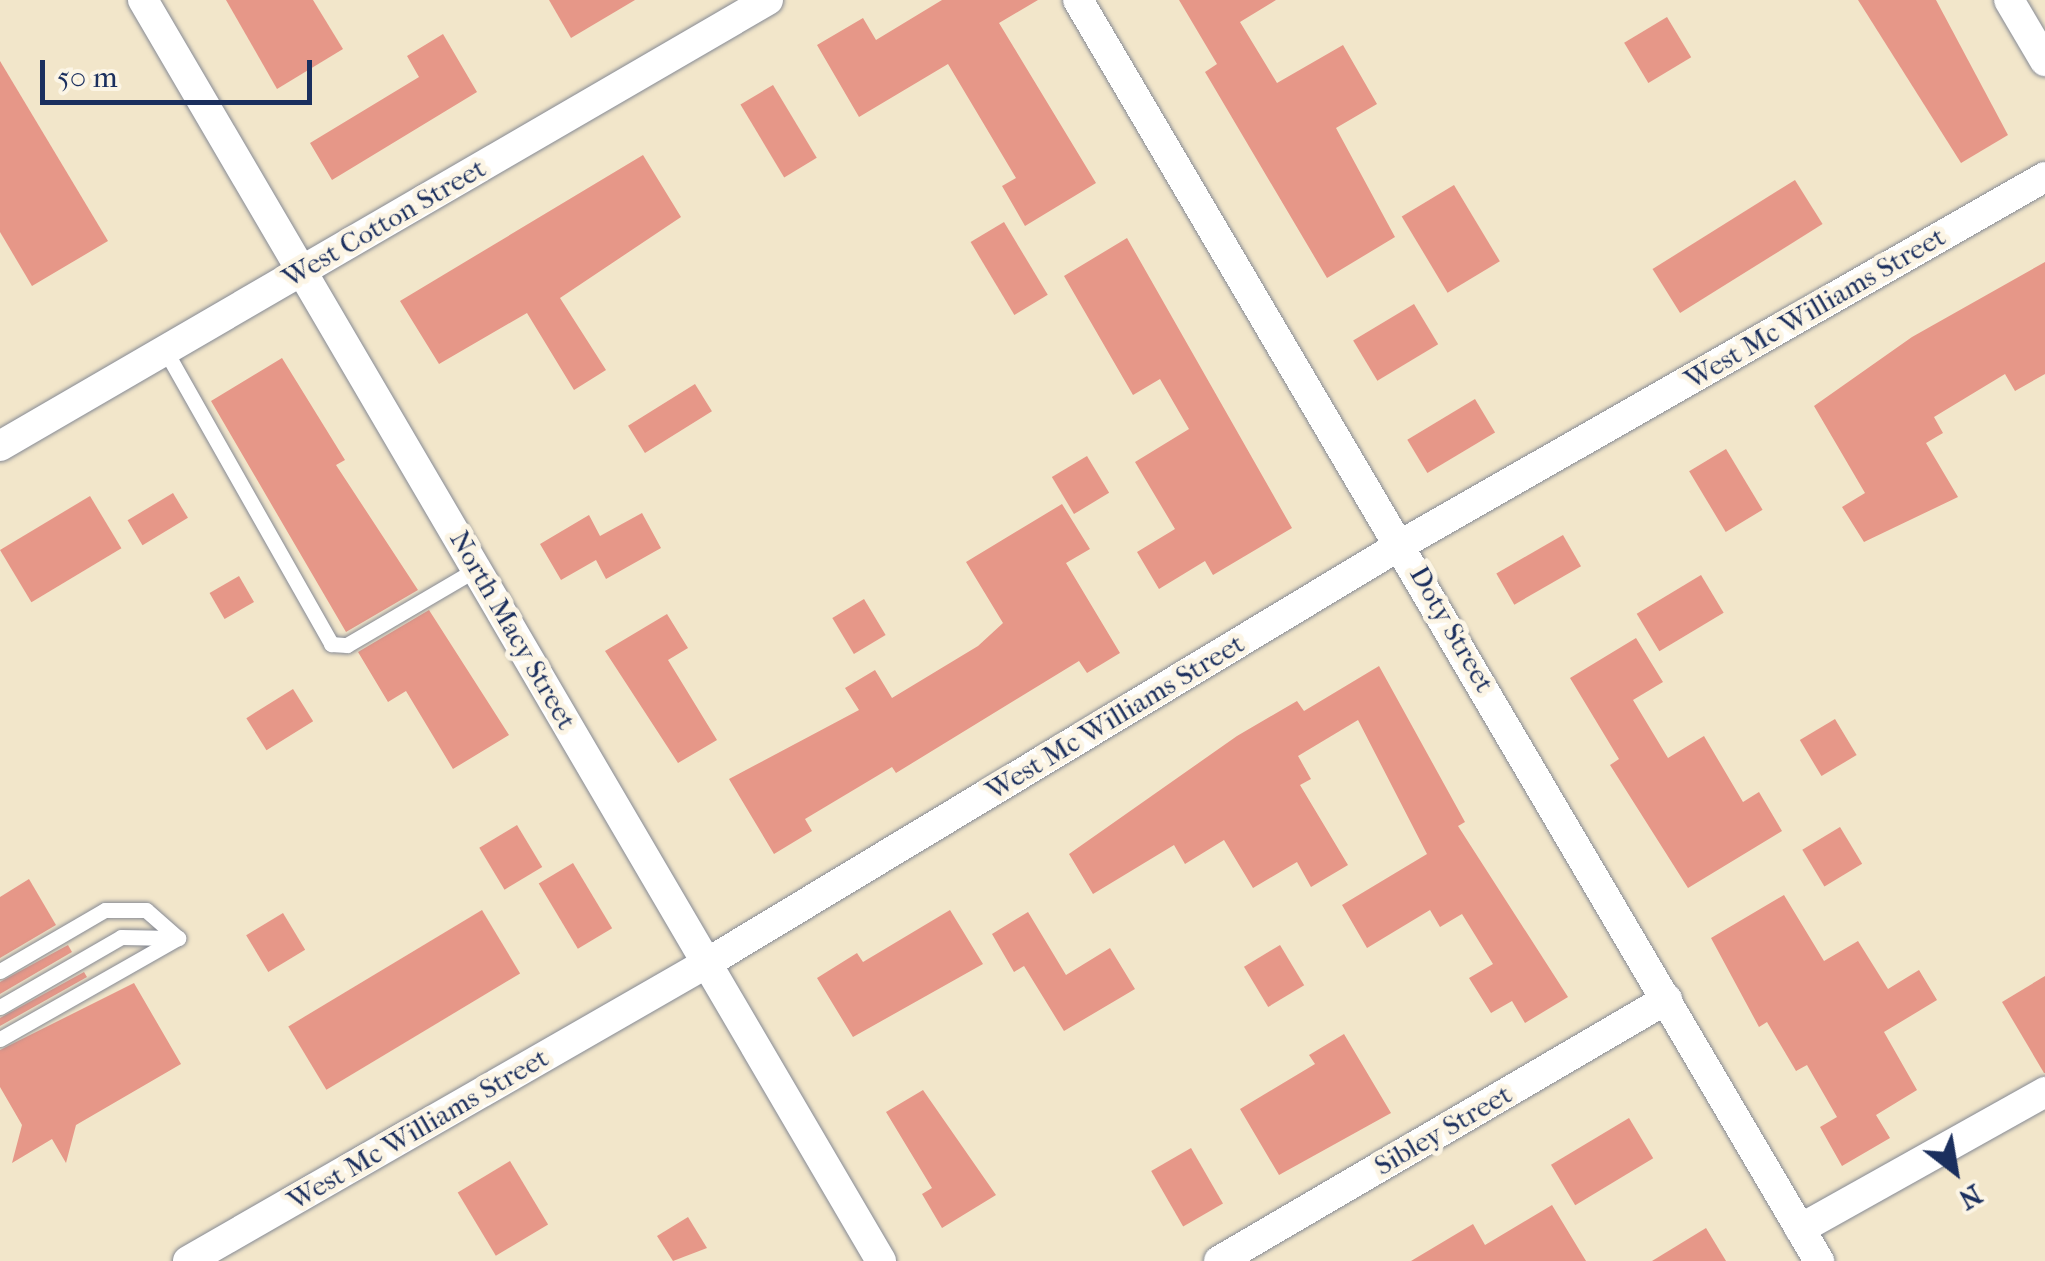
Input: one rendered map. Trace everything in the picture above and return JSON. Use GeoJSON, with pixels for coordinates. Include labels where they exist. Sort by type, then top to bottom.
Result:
{"type":"FeatureCollection","features":[{"type":"Feature","properties":{"kind":"street","name":"North Macy Street"},"geometry":{"type":"LineString","coordinates":[[143,0],[304,269],[881,1261]]}},
{"type":"Feature","properties":{"kind":"street","name":"West Cotton Street"},"geometry":{"type":"LineString","coordinates":[[0,446],[768,0]]}},
{"type":"Feature","properties":{"kind":"street","name":"Doty Street"},"geometry":{"type":"LineString","coordinates":[[1078,0],[1402,544],[1819,1261]]}},
{"type":"Feature","properties":{"kind":"street"},"geometry":{"type":"LineString","coordinates":[[2009,0],[2045,61]]}},
{"type":"Feature","properties":{"kind":"street","name":"West Mc Williams Street"},"geometry":{"type":"LineString","coordinates":[[188,1261],[707,963],[1402,544],[2045,177]]}},
{"type":"Feature","properties":{"kind":"street","name":"Sibley Street"},"geometry":{"type":"LineString","coordinates":[[1220,1261],[1667,999]]}},
{"type":"Feature","properties":{"kind":"street"},"geometry":{"type":"LineString","coordinates":[[1800,1229],[2045,1092]]}},
{"type":"Feature","properties":{"kind":"lane"},"geometry":{"type":"LineString","coordinates":[[164,350],[331,644],[347,645],[478,568]]}},
{"type":"Feature","properties":{"kind":"lane"},"geometry":{"type":"LineString","coordinates":[[0,970],[105,910],[146,910],[178,938]]}},
{"type":"Feature","properties":{"kind":"lane"},"geometry":{"type":"LineString","coordinates":[[0,1006],[121,938],[178,938]]}},
{"type":"Feature","properties":{"kind":"lane"},"geometry":{"type":"LineString","coordinates":[[0,1040],[178,938]]}},
{"type":"Feature","properties":{"kind":"building"},"geometry":{"type":"Polygon","coordinates":[[[226,0],[313,0],[343,49],[277,89],[226,0]]]}},
{"type":"Feature","properties":{"kind":"building"},"geometry":{"type":"Polygon","coordinates":[[[549,0],[635,0],[571,38],[549,0]]]}},
{"type":"Feature","properties":{"kind":"building"},"geometry":{"type":"Polygon","coordinates":[[[942,0],[1038,0],[999,23],[1096,183],[1025,226],[1002,186],[1016,178],[948,64],[859,117],[817,45],[863,18],[876,40],[942,0]]]}},
{"type":"Feature","properties":{"kind":"building"},"geometry":{"type":"Polygon","coordinates":[[[1179,0],[1276,0],[1240,22],[1277,83],[1343,45],[1377,104],[1336,128],[1395,237],[1327,278],[1205,72],[1217,64],[1179,0]]]}},
{"type":"Feature","properties":{"kind":"building"},"geometry":{"type":"Polygon","coordinates":[[[1858,0],[1936,0],[2008,135],[1961,163],[1858,0]]]}},
{"type":"Feature","properties":{"kind":"building"},"geometry":{"type":"Polygon","coordinates":[[[1667,17],[1691,57],[1648,83],[1624,43],[1667,17]]]}},
{"type":"Feature","properties":{"kind":"building"},"geometry":{"type":"Polygon","coordinates":[[[443,34],[477,92],[332,180],[310,143],[419,77],[407,56],[443,34]]]}},
{"type":"Feature","properties":{"kind":"building"},"geometry":{"type":"Polygon","coordinates":[[[0,61],[108,241],[32,286],[0,232],[0,61]]]}},
{"type":"Feature","properties":{"kind":"building"},"geometry":{"type":"Polygon","coordinates":[[[773,85],[817,158],[784,177],[740,105],[773,85]]]}},
{"type":"Feature","properties":{"kind":"building"},"geometry":{"type":"Polygon","coordinates":[[[643,155],[681,217],[560,298],[606,370],[574,390],[527,313],[439,364],[400,301],[643,155]]]}},
{"type":"Feature","properties":{"kind":"building"},"geometry":{"type":"Polygon","coordinates":[[[1795,180],[1823,224],[1680,313],[1653,269],[1795,180]]]}},
{"type":"Feature","properties":{"kind":"building"},"geometry":{"type":"Polygon","coordinates":[[[1454,185],[1500,261],[1448,293],[1402,216],[1454,185]]]}},
{"type":"Feature","properties":{"kind":"building"},"geometry":{"type":"Polygon","coordinates":[[[1004,222],[1048,295],[1014,315],[971,242],[1004,222]]]}},
{"type":"Feature","properties":{"kind":"building"},"geometry":{"type":"Polygon","coordinates":[[[1127,238],[1292,528],[1213,575],[1205,561],[1159,589],[1137,552],[1175,529],[1135,462],[1189,429],[1160,379],[1133,395],[1064,276],[1127,238]]]}},
{"type":"Feature","properties":{"kind":"building"},"geometry":{"type":"Polygon","coordinates":[[[2045,262],[2045,374],[2015,391],[2005,374],[1934,417],[1943,433],[1926,443],[1958,497],[1864,542],[1842,507],[1865,493],[1814,406],[1912,337],[2045,262]]]}},
{"type":"Feature","properties":{"kind":"building"},"geometry":{"type":"Polygon","coordinates":[[[1414,304],[1438,344],[1377,381],[1353,341],[1414,304]]]}},
{"type":"Feature","properties":{"kind":"building"},"geometry":{"type":"Polygon","coordinates":[[[282,358],[345,460],[336,465],[418,590],[346,632],[211,401],[282,358]]]}},
{"type":"Feature","properties":{"kind":"building"},"geometry":{"type":"Polygon","coordinates":[[[695,384],[712,411],[645,453],[628,426],[695,384]]]}},
{"type":"Feature","properties":{"kind":"building"},"geometry":{"type":"Polygon","coordinates":[[[1475,399],[1495,432],[1427,473],[1407,440],[1475,399]]]}},
{"type":"Feature","properties":{"kind":"building"},"geometry":{"type":"Polygon","coordinates":[[[1726,449],[1763,510],[1726,532],[1689,471],[1726,449]]]}},
{"type":"Feature","properties":{"kind":"building"},"geometry":{"type":"Polygon","coordinates":[[[1087,456],[1109,493],[1074,514],[1052,477],[1087,456]]]}},
{"type":"Feature","properties":{"kind":"building"},"geometry":{"type":"Polygon","coordinates":[[[173,493],[188,518],[143,545],[128,520],[173,493]]]}},
{"type":"Feature","properties":{"kind":"building"},"geometry":{"type":"Polygon","coordinates":[[[90,496],[121,548],[31,602],[0,550],[90,496]]]}},
{"type":"Feature","properties":{"kind":"building"},"geometry":{"type":"Polygon","coordinates":[[[1062,504],[1090,549],[1066,563],[1120,653],[1087,673],[1079,661],[896,773],[892,767],[805,819],[812,831],[774,854],[729,779],[859,710],[845,688],[875,670],[892,698],[978,646],[1003,623],[966,562],[1062,504]]]}},
{"type":"Feature","properties":{"kind":"building"},"geometry":{"type":"Polygon","coordinates":[[[642,513],[661,548],[606,579],[596,560],[561,580],[540,544],[589,515],[600,536],[642,513]]]}},
{"type":"Feature","properties":{"kind":"building"},"geometry":{"type":"Polygon","coordinates":[[[1563,535],[1581,566],[1514,605],[1496,574],[1563,535]]]}},
{"type":"Feature","properties":{"kind":"building"},"geometry":{"type":"Polygon","coordinates":[[[1701,575],[1724,613],[1659,651],[1637,614],[1701,575]]]}},
{"type":"Feature","properties":{"kind":"building"},"geometry":{"type":"Polygon","coordinates":[[[239,576],[254,602],[225,619],[210,593],[239,576]]]}},
{"type":"Feature","properties":{"kind":"building"},"geometry":{"type":"Polygon","coordinates":[[[864,599],[886,635],[854,654],[832,618],[864,599]]]}},
{"type":"Feature","properties":{"kind":"building"},"geometry":{"type":"Polygon","coordinates":[[[429,610],[509,735],[453,769],[406,691],[388,702],[358,652],[429,610]]]}},
{"type":"Feature","properties":{"kind":"building"},"geometry":{"type":"Polygon","coordinates":[[[667,614],[688,648],[668,660],[717,740],[678,763],[605,651],[667,614]]]}},
{"type":"Feature","properties":{"kind":"building"},"geometry":{"type":"Polygon","coordinates":[[[1636,638],[1663,682],[1633,700],[1668,758],[1704,736],[1743,802],[1759,792],[1782,831],[1688,888],[1610,765],[1619,759],[1570,678],[1636,638]]]}},
{"type":"Feature","properties":{"kind":"building"},"geometry":{"type":"Polygon","coordinates":[[[1379,666],[1465,822],[1458,826],[1568,997],[1525,1023],[1512,1001],[1491,1013],[1469,978],[1493,964],[1462,914],[1440,927],[1430,910],[1367,948],[1342,905],[1427,854],[1358,720],[1298,756],[1311,779],[1300,785],[1348,865],[1311,887],[1297,862],[1253,888],[1224,840],[1185,864],[1174,845],[1093,894],[1069,854],[1237,736],[1297,701],[1304,711],[1379,666]]]}},
{"type":"Feature","properties":{"kind":"building"},"geometry":{"type":"Polygon","coordinates":[[[293,689],[313,721],[266,750],[246,718],[293,689]]]}},
{"type":"Feature","properties":{"kind":"building"},"geometry":{"type":"Polygon","coordinates":[[[1835,719],[1857,755],[1821,776],[1800,740],[1835,719]]]}},
{"type":"Feature","properties":{"kind":"building"},"geometry":{"type":"Polygon","coordinates":[[[517,825],[542,867],[505,890],[479,848],[517,825]]]}},
{"type":"Feature","properties":{"kind":"building"},"geometry":{"type":"Polygon","coordinates":[[[1840,827],[1862,864],[1824,887],[1802,850],[1840,827]]]}},
{"type":"Feature","properties":{"kind":"building"},"geometry":{"type":"Polygon","coordinates":[[[573,863],[612,928],[578,949],[539,884],[573,863]]]}},
{"type":"Feature","properties":{"kind":"building"},"geometry":{"type":"Polygon","coordinates":[[[29,879],[56,925],[0,958],[0,897],[29,879]]]}},
{"type":"Feature","properties":{"kind":"building"},"geometry":{"type":"Polygon","coordinates":[[[1784,895],[1824,961],[1858,941],[1888,989],[1919,970],[1937,1000],[1884,1032],[1917,1090],[1876,1115],[1890,1138],[1842,1166],[1820,1127],[1837,1117],[1807,1065],[1796,1071],[1767,1022],[1759,1027],[1711,938],[1784,895]]]}},
{"type":"Feature","properties":{"kind":"building"},"geometry":{"type":"Polygon","coordinates":[[[482,910],[520,973],[326,1090],[288,1026],[482,910]]]}},
{"type":"Feature","properties":{"kind":"building"},"geometry":{"type":"Polygon","coordinates":[[[950,910],[983,964],[853,1037],[817,978],[857,953],[863,962],[950,910]]]}},
{"type":"Feature","properties":{"kind":"building"},"geometry":{"type":"Polygon","coordinates":[[[1028,912],[1066,975],[1110,948],[1135,989],[1064,1031],[1024,966],[1014,972],[992,934],[1028,912]]]}},
{"type":"Feature","properties":{"kind":"building"},"geometry":{"type":"Polygon","coordinates":[[[283,913],[305,950],[268,972],[246,935],[283,913]]]}},
{"type":"Feature","properties":{"kind":"building"},"geometry":{"type":"Polygon","coordinates":[[[68,945],[72,952],[0,994],[0,982],[68,945]]]}},
{"type":"Feature","properties":{"kind":"building"},"geometry":{"type":"Polygon","coordinates":[[[1280,945],[1304,985],[1268,1007],[1244,967],[1280,945]]]}},
{"type":"Feature","properties":{"kind":"building"},"geometry":{"type":"Polygon","coordinates":[[[84,972],[87,977],[0,1026],[0,1018],[84,972]]]}},
{"type":"Feature","properties":{"kind":"building"},"geometry":{"type":"Polygon","coordinates":[[[2045,976],[2045,1073],[2044,1073],[2002,1002],[2045,976]]]}},
{"type":"Feature","properties":{"kind":"building"},"geometry":{"type":"Polygon","coordinates":[[[134,983],[181,1064],[76,1125],[66,1163],[52,1139],[12,1163],[22,1125],[0,1087],[0,1050],[134,983]]]}},
{"type":"Feature","properties":{"kind":"building"},"geometry":{"type":"Polygon","coordinates":[[[1344,1034],[1391,1113],[1279,1175],[1240,1109],[1315,1064],[1309,1055],[1344,1034]]]}},
{"type":"Feature","properties":{"kind":"building"},"geometry":{"type":"Polygon","coordinates":[[[923,1090],[996,1195],[942,1228],[922,1194],[932,1188],[886,1112],[923,1090]]]}},
{"type":"Feature","properties":{"kind":"building"},"geometry":{"type":"Polygon","coordinates":[[[1629,1118],[1653,1158],[1575,1205],[1551,1165],[1629,1118]]]}},
{"type":"Feature","properties":{"kind":"building"},"geometry":{"type":"Polygon","coordinates":[[[1191,1148],[1223,1203],[1183,1226],[1151,1171],[1191,1148]]]}},
{"type":"Feature","properties":{"kind":"building"},"geometry":{"type":"Polygon","coordinates":[[[510,1161],[548,1224],[496,1256],[458,1192],[510,1161]]]}},
{"type":"Feature","properties":{"kind":"building"},"geometry":{"type":"Polygon","coordinates":[[[1552,1205],[1586,1261],[1411,1261],[1473,1224],[1485,1245],[1552,1205]]]}},
{"type":"Feature","properties":{"kind":"building"},"geometry":{"type":"Polygon","coordinates":[[[688,1217],[707,1248],[673,1261],[657,1236],[688,1217]]]}},
{"type":"Feature","properties":{"kind":"building"},"geometry":{"type":"Polygon","coordinates":[[[1706,1228],[1726,1261],[1652,1261],[1706,1228]]]}}]}
